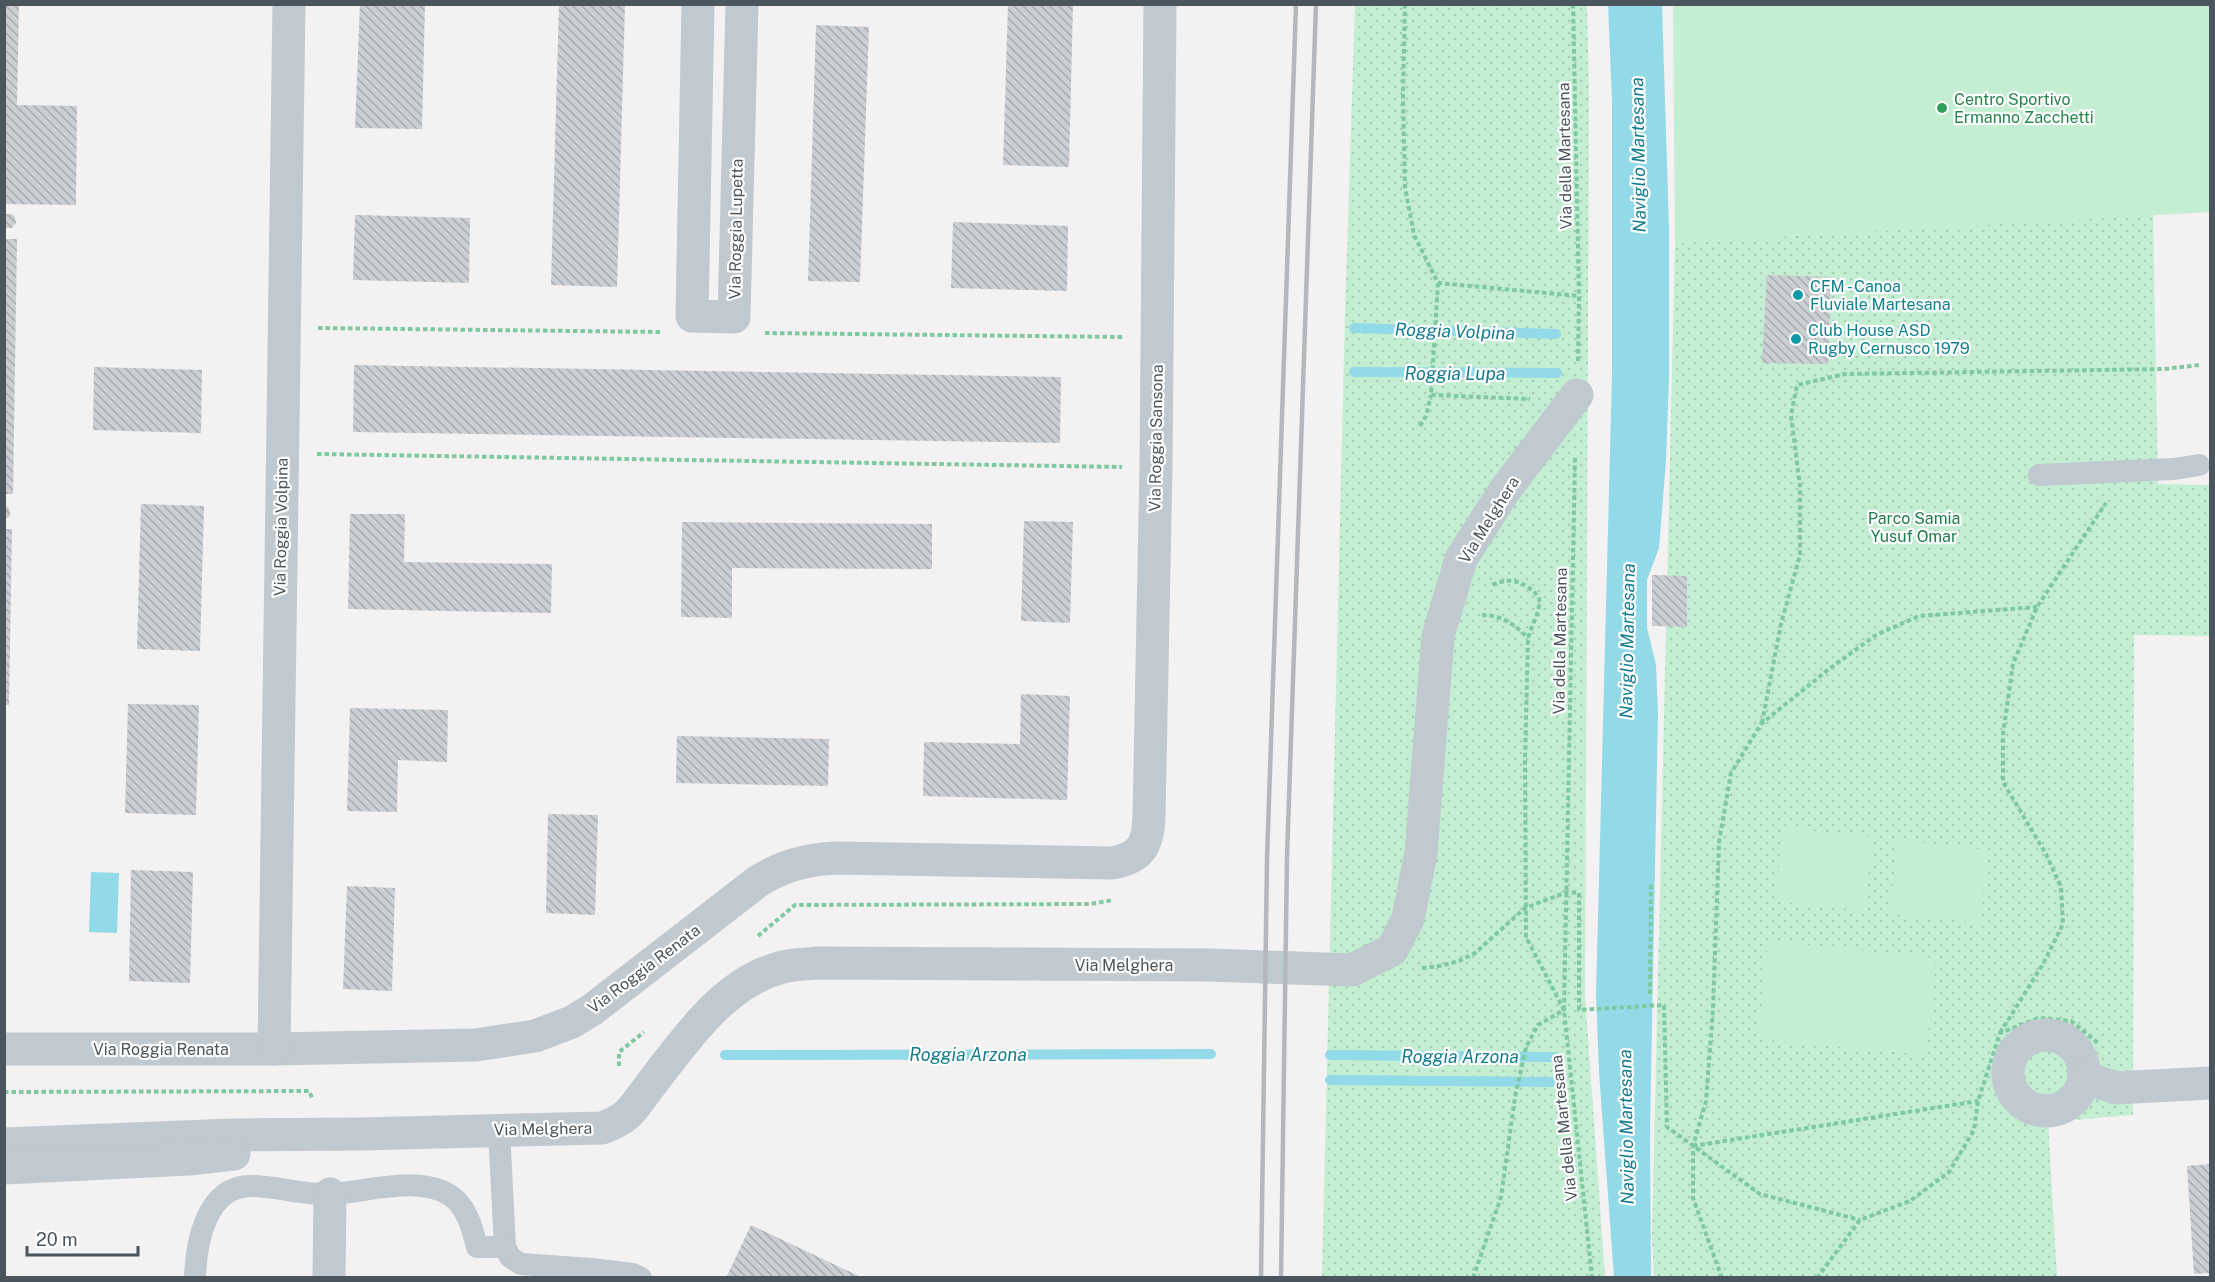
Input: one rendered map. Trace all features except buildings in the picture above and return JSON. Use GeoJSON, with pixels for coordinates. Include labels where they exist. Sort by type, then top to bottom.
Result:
{"type":"FeatureCollection","features":[{"type":"Feature","properties":{"kind":"street","name":"Via Roggia Volpina"},"geometry":{"type":"LineString","coordinates":[[274,1049],[289,4]]}},
{"type":"Feature","properties":{"kind":"street","name":"Via Roggia Lupetta"},"geometry":{"type":"LineString","coordinates":[[698,4],[692,316],[734,317],[742,4]]}},
{"type":"Feature","properties":{"kind":"street","name":"Via Roggia Sansona"},"geometry":{"type":"LineString","coordinates":[[1125,861],[1141,850],[1149,828],[1156,467],[1160,4]]}},
{"type":"Feature","properties":{"kind":"street","name":"Via Melghera"},"geometry":{"type":"LineString","coordinates":[[4,1143],[233,1135],[602,1128],[621,1121],[637,1105],[698,1026],[717,1006],[756,977],[782,968],[819,963],[1209,965],[1352,970],[1392,950],[1408,919],[1421,853],[1438,636],[1461,559],[1505,490],[1571,402]]}},
{"type":"Feature","properties":{"kind":"street","name":"Via Roggia Renata"},"geometry":{"type":"LineString","coordinates":[[4,1049],[274,1049],[476,1045],[516,1040],[572,1022],[606,1001],[768,875],[783,868],[815,859],[837,858],[1112,863],[1125,861]]}},
{"type":"Feature","properties":{"kind":"street"},"geometry":{"type":"LineString","coordinates":[[2084,1077],[2116,1088],[2211,1083]]}},
{"type":"Feature","properties":{"kind":"street","name":"Via Melghera"},"geometry":{"type":"LineString","coordinates":[[4,1168],[210,1158],[324,1134]]}},
{"type":"Feature","properties":{"kind":"street"},"geometry":{"type":"LineString","coordinates":[[329,1278],[330,1194]]}},
{"type":"Feature","properties":{"kind":"lane"},"geometry":{"type":"LineString","coordinates":[[2039,475],[2174,469],[2199,465]]}},
{"type":"Feature","properties":{"kind":"lane"},"geometry":{"type":"LineString","coordinates":[[499,1130],[505,1248],[510,1257],[521,1264],[591,1269],[633,1274],[641,1278]]}},
{"type":"Feature","properties":{"kind":"lane"},"geometry":{"type":"LineString","coordinates":[[195,1278],[195,1255],[203,1226],[214,1204],[228,1193],[248,1186],[330,1194],[420,1185],[442,1191],[458,1202],[469,1220],[477,1247],[505,1248]]}},
{"type":"Feature","properties":{"kind":"path"},"geometry":{"type":"LineString","coordinates":[[1405,4],[1403,95],[1405,187],[1414,235],[1438,283],[1431,395],[1426,416],[1420,426]]}},
{"type":"Feature","properties":{"kind":"path","name":"Via della Martesana"},"geometry":{"type":"LineString","coordinates":[[1571,402],[1580,296],[1573,4]]}},
{"type":"Feature","properties":{"kind":"path"},"geometry":{"type":"LineString","coordinates":[[1438,283],[1580,296]]}},
{"type":"Feature","properties":{"kind":"path"},"geometry":{"type":"LineString","coordinates":[[1761,724],[1781,624],[1800,555],[1800,486],[1791,415],[1797,385],[1845,374],[2164,369],[2200,365]]}},
{"type":"Feature","properties":{"kind":"path"},"geometry":{"type":"LineString","coordinates":[[1431,395],[1571,402]]}},
{"type":"Feature","properties":{"kind":"path"},"geometry":{"type":"LineString","coordinates":[[282,453],[1156,467]]}},
{"type":"Feature","properties":{"kind":"path","name":"Via della Martesana"},"geometry":{"type":"LineString","coordinates":[[1575,454],[1564,1010],[1592,1278]]}},
{"type":"Feature","properties":{"kind":"path"},"geometry":{"type":"LineString","coordinates":[[1817,1278],[1860,1220],[1910,1201],[1949,1172],[1974,1130],[1978,1101],[2000,1033],[2043,964],[2063,924],[2061,887],[2046,854],[2004,782],[2003,734],[2013,664],[2037,607],[2110,496],[2149,470]]}},
{"type":"Feature","properties":{"kind":"path"},"geometry":{"type":"LineString","coordinates":[[1473,1278],[1501,1197],[1515,1097],[1526,1047],[1538,1025],[1564,1010],[1526,937],[1525,759],[1528,638],[1533,618],[1540,607],[1539,597],[1523,582],[1515,580],[1492,584],[1485,592]]}},
{"type":"Feature","properties":{"kind":"path"},"geometry":{"type":"LineString","coordinates":[[1722,1278],[1693,1198],[1692,1146],[1706,1101],[1713,1009],[1719,842],[1731,773],[1761,724],[1829,669],[1876,635],[1919,616],[2037,607]]}},
{"type":"Feature","properties":{"kind":"path"},"geometry":{"type":"LineString","coordinates":[[1474,615],[1502,617],[1528,638]]}},
{"type":"Feature","properties":{"kind":"path"},"geometry":{"type":"LineString","coordinates":[[1650,994],[1651,884]]}},
{"type":"Feature","properties":{"kind":"path"},"geometry":{"type":"LineString","coordinates":[[1420,968],[1459,961],[1475,953],[1525,908],[1567,892],[1579,893],[1579,1010],[1664,1005],[1667,1127],[1760,1194],[1860,1220]]}},
{"type":"Feature","properties":{"kind":"path"},"geometry":{"type":"LineString","coordinates":[[751,942],[795,905],[1090,904],[1122,898]]}},
{"type":"Feature","properties":{"kind":"path"},"geometry":{"type":"LineString","coordinates":[[2000,1033],[2039,1018],[2071,1021],[2098,1043],[2116,1088]]}},
{"type":"Feature","properties":{"kind":"path"},"geometry":{"type":"LineString","coordinates":[[621,1121],[619,1052],[645,1030]]}},
{"type":"Feature","properties":{"kind":"path"},"geometry":{"type":"LineString","coordinates":[[4,1092],[309,1091],[324,1134]]}},
{"type":"Feature","properties":{"kind":"path"},"geometry":{"type":"LineString","coordinates":[[1692,1146],[1978,1101]]}},
{"type":"Feature","properties":{"kind":"green space"},"geometry":{"type":"Polygon","coordinates":[[[1355,5],[1587,5],[1589,94],[1585,996],[1605,1277],[1322,1278],[1345,314],[1355,5]]]}},
{"type":"Feature","properties":{"kind":"green space","name":"Centro Sportivo Ermanno Zacchetti"},"geometry":{"type":"Polygon","coordinates":[[[1673,5],[2210,5],[2210,212],[1675,243],[1673,5]]]}},
{"type":"Feature","properties":{"kind":"green space","name":"Parco Samia Yusuf Omar"},"geometry":{"type":"Polygon","coordinates":[[[2153,214],[2158,484],[2210,485],[2210,636],[2134,635],[2133,1115],[2048,1122],[2057,1277],[1654,1278],[1652,1237],[1675,243],[2153,214]]]}},
{"type":"Feature","properties":{"kind":"green space"},"geometry":{"type":"Polygon","coordinates":[[[1783,828],[1872,837],[1865,911],[1775,901],[1783,828]]]}},
{"type":"Feature","properties":{"kind":"green space"},"geometry":{"type":"Polygon","coordinates":[[[1898,840],[1988,850],[1980,923],[1890,914],[1898,840]]]}},
{"type":"Feature","properties":{"kind":"green space"},"geometry":{"type":"Polygon","coordinates":[[[1768,941],[1936,958],[1926,1055],[1758,1039],[1768,941]]]}},
{"type":"Feature","properties":{"kind":"water","name":"Naviglio Martesana"},"geometry":{"type":"Polygon","coordinates":[[[1608,5],[1662,5],[1669,228],[1669,377],[1666,461],[1659,548],[1647,580],[1647,628],[1656,665],[1658,712],[1650,1129],[1651,1278],[1614,1277],[1599,1072],[1596,995],[1612,374],[1612,101],[1608,5]]]}},
{"type":"Feature","properties":{"kind":"water"},"geometry":{"type":"Polygon","coordinates":[[[91,872],[119,873],[117,933],[89,932],[91,872]]]}},
{"type":"Feature","properties":{"kind":"waterway","name":"Roggia Volpina"},"geometry":{"type":"LineString","coordinates":[[1354,328],[1556,334]]}},
{"type":"Feature","properties":{"kind":"waterway","name":"Roggia Lupa"},"geometry":{"type":"LineString","coordinates":[[1354,372],[1557,373]]}},
{"type":"Feature","properties":{"kind":"waterway","name":"Roggia Arzona"},"geometry":{"type":"LineString","coordinates":[[725,1055],[1211,1054]]}},
{"type":"Feature","properties":{"kind":"waterway","name":"Roggia Arzona"},"geometry":{"type":"LineString","coordinates":[[1330,1055],[1553,1057]]}},
{"type":"Feature","properties":{"kind":"waterway"},"geometry":{"type":"LineString","coordinates":[[1330,1080],[1554,1082]]}},
{"type":"Feature","properties":{"kind":"railway"},"geometry":{"type":"LineString","coordinates":[[1261,1278],[1267,859],[1296,4]]}},
{"type":"Feature","properties":{"kind":"railway"},"geometry":{"type":"LineString","coordinates":[[1281,1278],[1287,857],[1316,4]]}},
{"type":"Feature","properties":{"kind":"place","name":"Centro Sportivo Ermanno Zacchetti"},"geometry":{"type":"Point","coordinates":[1942,108]}},
{"type":"Feature","properties":{"kind":"place","name":"CFM - Canoa Fluviale Martesana"},"geometry":{"type":"Point","coordinates":[1798,295]}},
{"type":"Feature","properties":{"kind":"place","name":"Club House ASD Rugby Cernusco 1979"},"geometry":{"type":"Point","coordinates":[1796,339]}}]}
